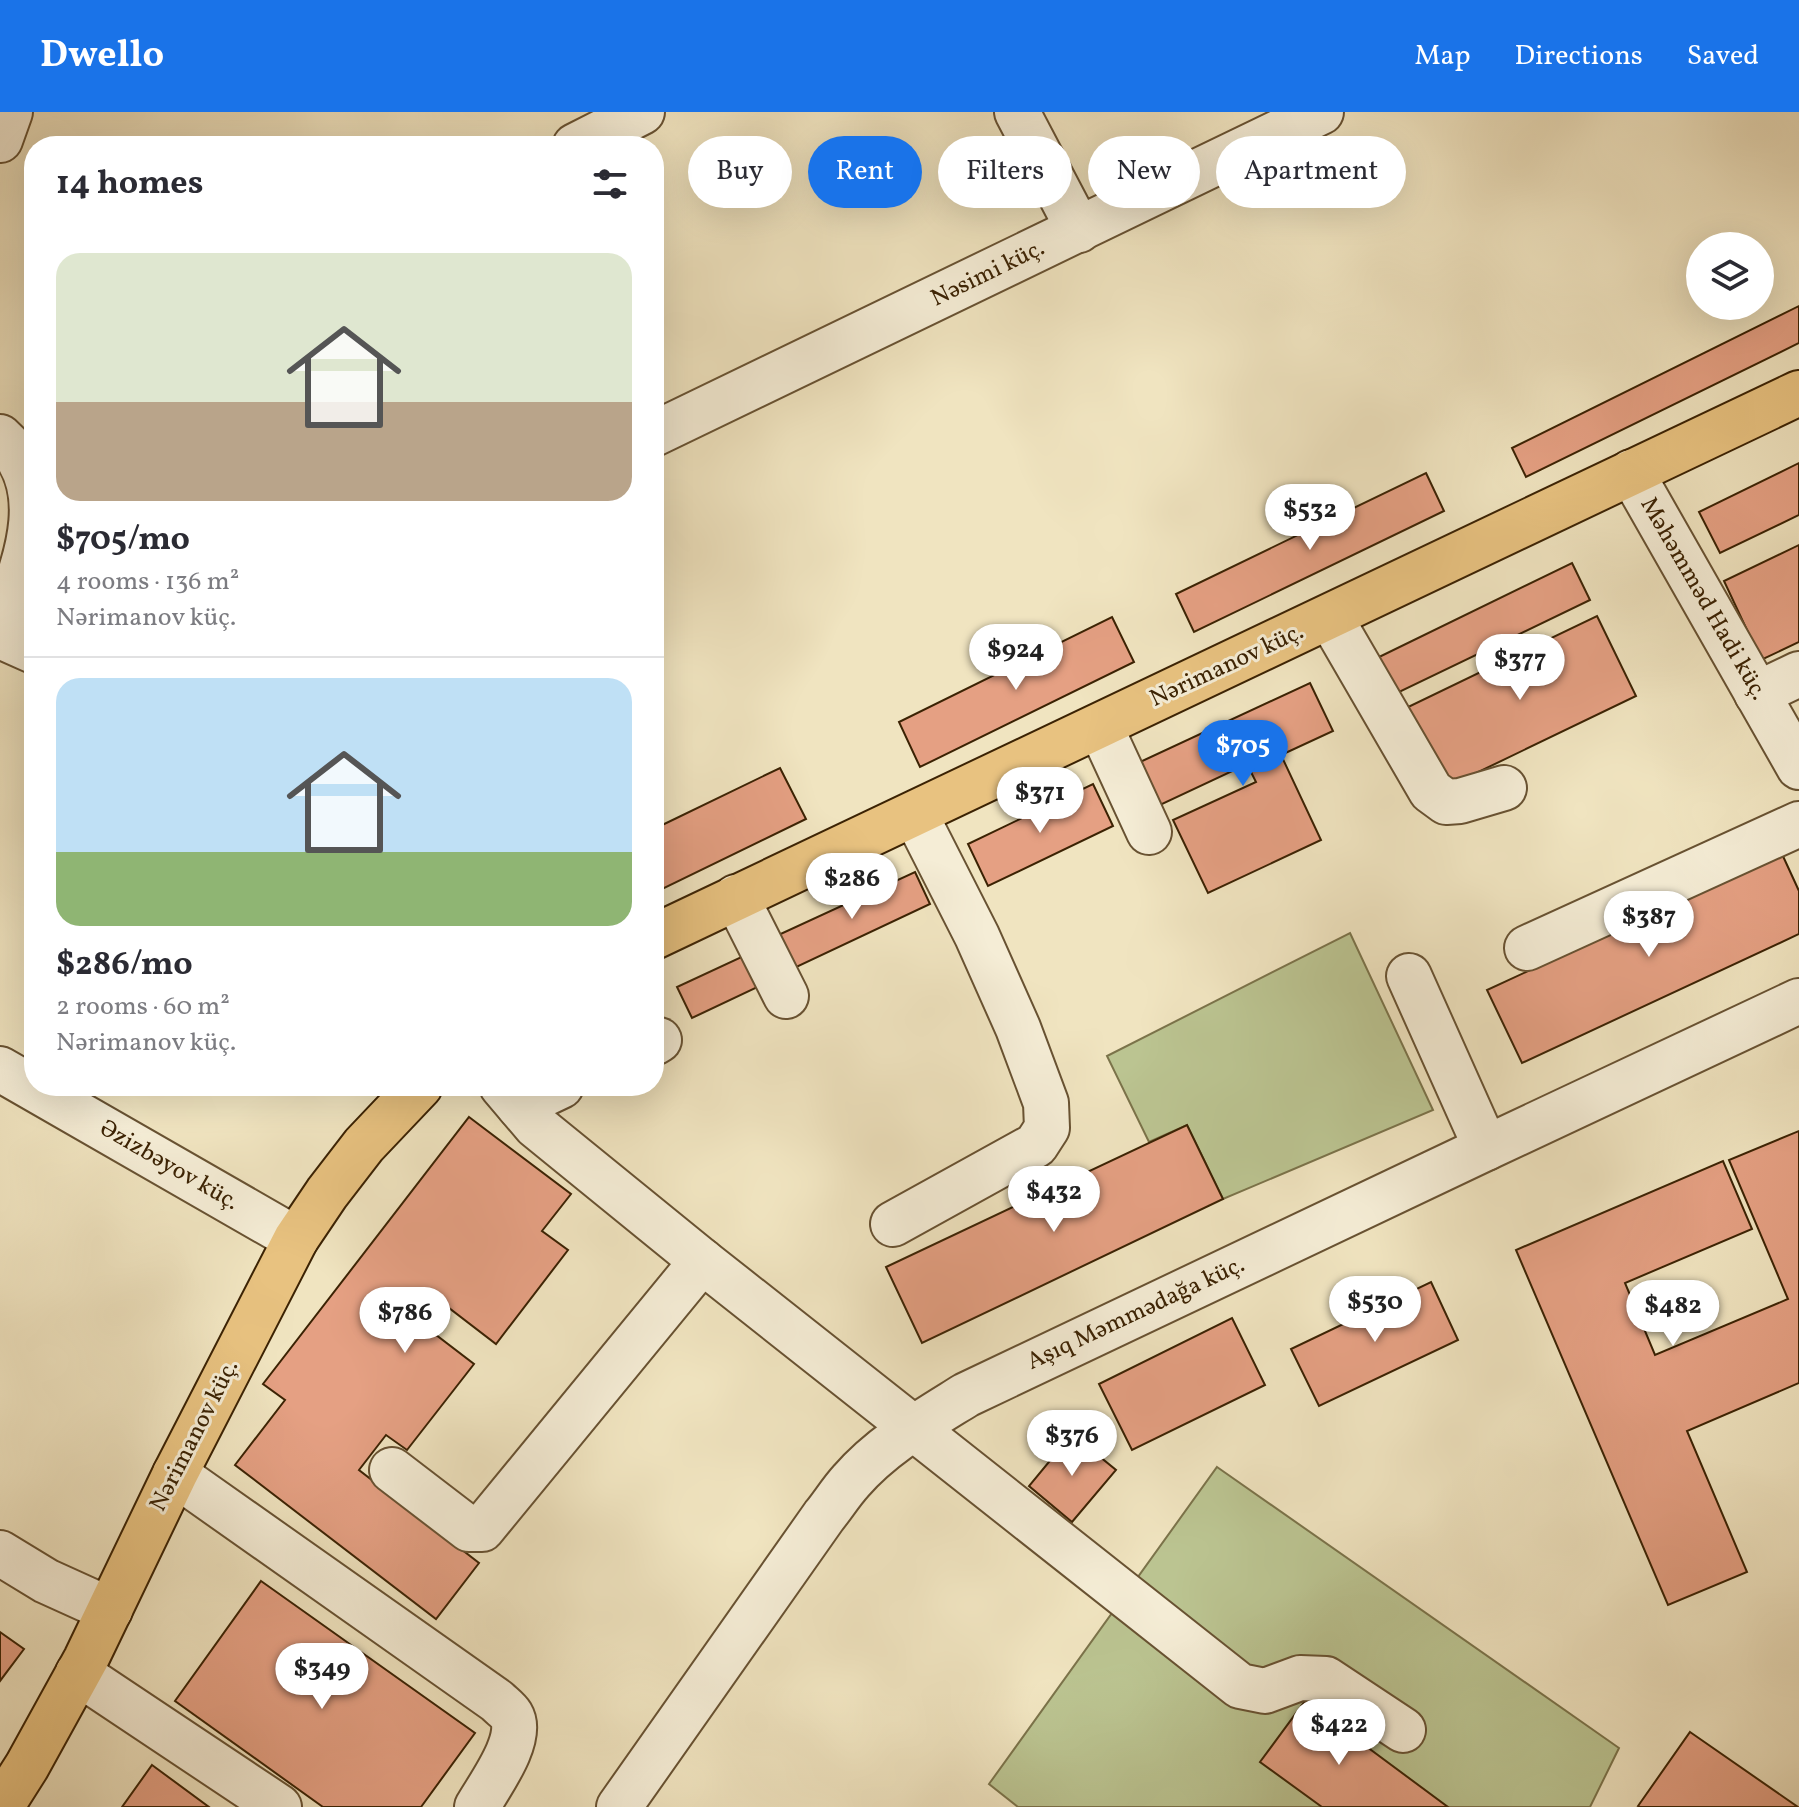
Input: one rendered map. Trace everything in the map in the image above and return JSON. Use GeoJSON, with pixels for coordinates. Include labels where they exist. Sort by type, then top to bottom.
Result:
{"type":"FeatureCollection","features":[{"type":"Feature","properties":{"kind":"main road","name":"Nərimanov küç."},"geometry":{"type":"LineString","coordinates":[[664,932],[1799,393]]}},
{"type":"Feature","properties":{"kind":"main road","name":"Nərimanov küç."},"geometry":{"type":"LineString","coordinates":[[1,1807],[78,1673],[175,1474],[296,1239],[364,1145],[411,1096]]}},
{"type":"Feature","properties":{"kind":"street"},"geometry":{"type":"LineString","coordinates":[[0,140],[10,112]]}},
{"type":"Feature","properties":{"kind":"street"},"geometry":{"type":"LineString","coordinates":[[595,136],[642,112]]}},
{"type":"Feature","properties":{"kind":"street"},"geometry":{"type":"LineString","coordinates":[[1017,112],[1079,230]]}},
{"type":"Feature","properties":{"kind":"street","name":"Nəsimi küç."},"geometry":{"type":"LineString","coordinates":[[664,429],[1321,112]]}},
{"type":"Feature","properties":{"kind":"street"},"geometry":{"type":"LineString","coordinates":[[15,436],[24,463]]}},
{"type":"Feature","properties":{"kind":"street","name":"Məhəmməd Hadi küç."},"geometry":{"type":"LineString","coordinates":[[1631,472],[1799,767]]}},
{"type":"Feature","properties":{"kind":"street"},"geometry":{"type":"LineString","coordinates":[[24,564],[0,633],[24,646]]}},
{"type":"Feature","properties":{"kind":"street"},"geometry":{"type":"LineString","coordinates":[[1330,617],[1431,791],[1446,802],[1504,788]]}},
{"type":"Feature","properties":{"kind":"street"},"geometry":{"type":"LineString","coordinates":[[1757,694],[1799,674]]}},
{"type":"Feature","properties":{"kind":"street"},"geometry":{"type":"LineString","coordinates":[[1100,726],[1149,832]]}},
{"type":"Feature","properties":{"kind":"street"},"geometry":{"type":"LineString","coordinates":[[893,1224],[1036,1145],[1047,1128],[1046,1103],[1018,1028],[977,936],[915,814]]}},
{"type":"Feature","properties":{"kind":"street"},"geometry":{"type":"LineString","coordinates":[[1527,948],[1799,824]]}},
{"type":"Feature","properties":{"kind":"street"},"geometry":{"type":"LineString","coordinates":[[736,897],[786,996]]}},
{"type":"Feature","properties":{"kind":"street"},"geometry":{"type":"LineString","coordinates":[[1409,976],[1486,1148]]}},
{"type":"Feature","properties":{"kind":"street","name":"Aşıq Məmmədağa küç."},"geometry":{"type":"LineString","coordinates":[[619,1807],[824,1516],[852,1480],[881,1452],[913,1428],[966,1395],[1799,1001]]}},
{"type":"Feature","properties":{"kind":"street","name":"Əzizbəyov küç."},"geometry":{"type":"LineString","coordinates":[[0,1069],[24,1083]]}},
{"type":"Feature","properties":{"kind":"street","name":"Əzizbəyov küç."},"geometry":{"type":"LineString","coordinates":[[47,1096],[296,1239]]}},
{"type":"Feature","properties":{"kind":"street"},"geometry":{"type":"LineString","coordinates":[[511,1096],[536,1126],[702,1261],[1240,1686],[1265,1691],[1300,1678],[1326,1679],[1403,1730]]}},
{"type":"Feature","properties":{"kind":"street"},"geometry":{"type":"LineString","coordinates":[[392,1470],[469,1529],[482,1529],[702,1261]]}},
{"type":"Feature","properties":{"kind":"street"},"geometry":{"type":"LineString","coordinates":[[175,1474],[497,1701],[512,1716],[515,1731],[510,1750],[477,1807]]}},
{"type":"Feature","properties":{"kind":"street"},"geometry":{"type":"LineString","coordinates":[[0,1553],[46,1581],[110,1610]]}},
{"type":"Feature","properties":{"kind":"street"},"geometry":{"type":"LineString","coordinates":[[78,1673],[279,1807]]}},
{"type":"Feature","properties":{"kind":"green space"},"geometry":{"type":"Polygon","coordinates":[[[1350,933],[1433,1110],[1223,1199],[1187,1125],[1149,1142],[1107,1056],[1350,933]]]}},
{"type":"Feature","properties":{"kind":"green space"},"geometry":{"type":"Polygon","coordinates":[[[1217,1467],[1619,1748],[1590,1807],[1018,1807],[989,1784],[1217,1467]]]}},
{"type":"Feature","properties":{"kind":"building"},"geometry":{"type":"Polygon","coordinates":[[[1799,306],[1799,343],[1526,477],[1512,448],[1799,306]]]}},
{"type":"Feature","properties":{"kind":"building"},"geometry":{"type":"Polygon","coordinates":[[[1799,463],[1799,515],[1720,553],[1699,512],[1799,463]]]}},
{"type":"Feature","properties":{"kind":"building"},"geometry":{"type":"Polygon","coordinates":[[[1426,473],[1444,511],[1194,632],[1176,594],[1426,473]]]}},
{"type":"Feature","properties":{"kind":"building"},"geometry":{"type":"Polygon","coordinates":[[[1799,545],[1799,642],[1761,660],[1724,581],[1799,545]]]}},
{"type":"Feature","properties":{"kind":"building"},"geometry":{"type":"Polygon","coordinates":[[[1572,563],[1590,600],[1395,694],[1377,658],[1572,563]]]}},
{"type":"Feature","properties":{"kind":"building"},"geometry":{"type":"Polygon","coordinates":[[[1597,616],[1636,696],[1443,789],[1404,709],[1597,616]]]}},
{"type":"Feature","properties":{"kind":"building"},"geometry":{"type":"Polygon","coordinates":[[[1112,617],[1134,662],[920,767],[899,722],[1112,617]]]}},
{"type":"Feature","properties":{"kind":"building"},"geometry":{"type":"Polygon","coordinates":[[[1310,683],[1333,731],[1281,755],[1321,840],[1208,893],[1173,820],[1256,782],[1247,764],[1160,805],[1140,762],[1310,683]]]}},
{"type":"Feature","properties":{"kind":"building"},"geometry":{"type":"Polygon","coordinates":[[[780,768],[806,819],[664,888],[664,824],[780,768]]]}},
{"type":"Feature","properties":{"kind":"building"},"geometry":{"type":"Polygon","coordinates":[[[1093,784],[1113,826],[988,886],[968,844],[1093,784]]]}},
{"type":"Feature","properties":{"kind":"building"},"geometry":{"type":"Polygon","coordinates":[[[1782,854],[1799,891],[1799,934],[1522,1063],[1487,990],[1782,854]]]}},
{"type":"Feature","properties":{"kind":"building"},"geometry":{"type":"Polygon","coordinates":[[[915,872],[930,904],[790,970],[774,937],[915,872]]]}},
{"type":"Feature","properties":{"kind":"building"},"geometry":{"type":"Polygon","coordinates":[[[750,953],[764,984],[692,1018],[677,987],[750,953]]]}},
{"type":"Feature","properties":{"kind":"building"},"geometry":{"type":"Polygon","coordinates":[[[469,1117],[571,1194],[542,1231],[568,1250],[496,1344],[432,1295],[414,1318],[474,1364],[407,1450],[386,1435],[359,1470],[479,1563],[436,1619],[235,1465],[285,1400],[263,1384],[469,1117]]]}},
{"type":"Feature","properties":{"kind":"building"},"geometry":{"type":"Polygon","coordinates":[[[1187,1125],[1223,1199],[922,1343],[886,1267],[1187,1125]]]}},
{"type":"Feature","properties":{"kind":"building"},"geometry":{"type":"Polygon","coordinates":[[[1799,1131],[1799,1383],[1687,1431],[1747,1572],[1668,1605],[1516,1250],[1723,1161],[1752,1229],[1625,1283],[1655,1355],[1788,1299],[1729,1160],[1799,1131]]]}},
{"type":"Feature","properties":{"kind":"building"},"geometry":{"type":"Polygon","coordinates":[[[1431,1282],[1458,1340],[1319,1406],[1291,1349],[1431,1282]]]}},
{"type":"Feature","properties":{"kind":"building"},"geometry":{"type":"Polygon","coordinates":[[[1232,1318],[1265,1385],[1132,1450],[1099,1384],[1232,1318]]]}},
{"type":"Feature","properties":{"kind":"building"},"geometry":{"type":"Polygon","coordinates":[[[1072,1434],[1116,1470],[1072,1522],[1029,1486],[1072,1434]]]}},
{"type":"Feature","properties":{"kind":"building"},"geometry":{"type":"Polygon","coordinates":[[[261,1581],[475,1733],[421,1807],[323,1807],[175,1701],[261,1581]]]}},
{"type":"Feature","properties":{"kind":"building"},"geometry":{"type":"Polygon","coordinates":[[[0,1632],[24,1649],[0,1681],[0,1632]]]}},
{"type":"Feature","properties":{"kind":"building"},"geometry":{"type":"Polygon","coordinates":[[[1305,1701],[1448,1807],[1322,1807],[1260,1762],[1305,1701]]]}},
{"type":"Feature","properties":{"kind":"building"},"geometry":{"type":"Polygon","coordinates":[[[1690,1732],[1798,1807],[1638,1806],[1690,1732]]]}},
{"type":"Feature","properties":{"kind":"building"},"geometry":{"type":"Polygon","coordinates":[[[152,1765],[209,1807],[122,1807],[152,1765]]]}}]}
